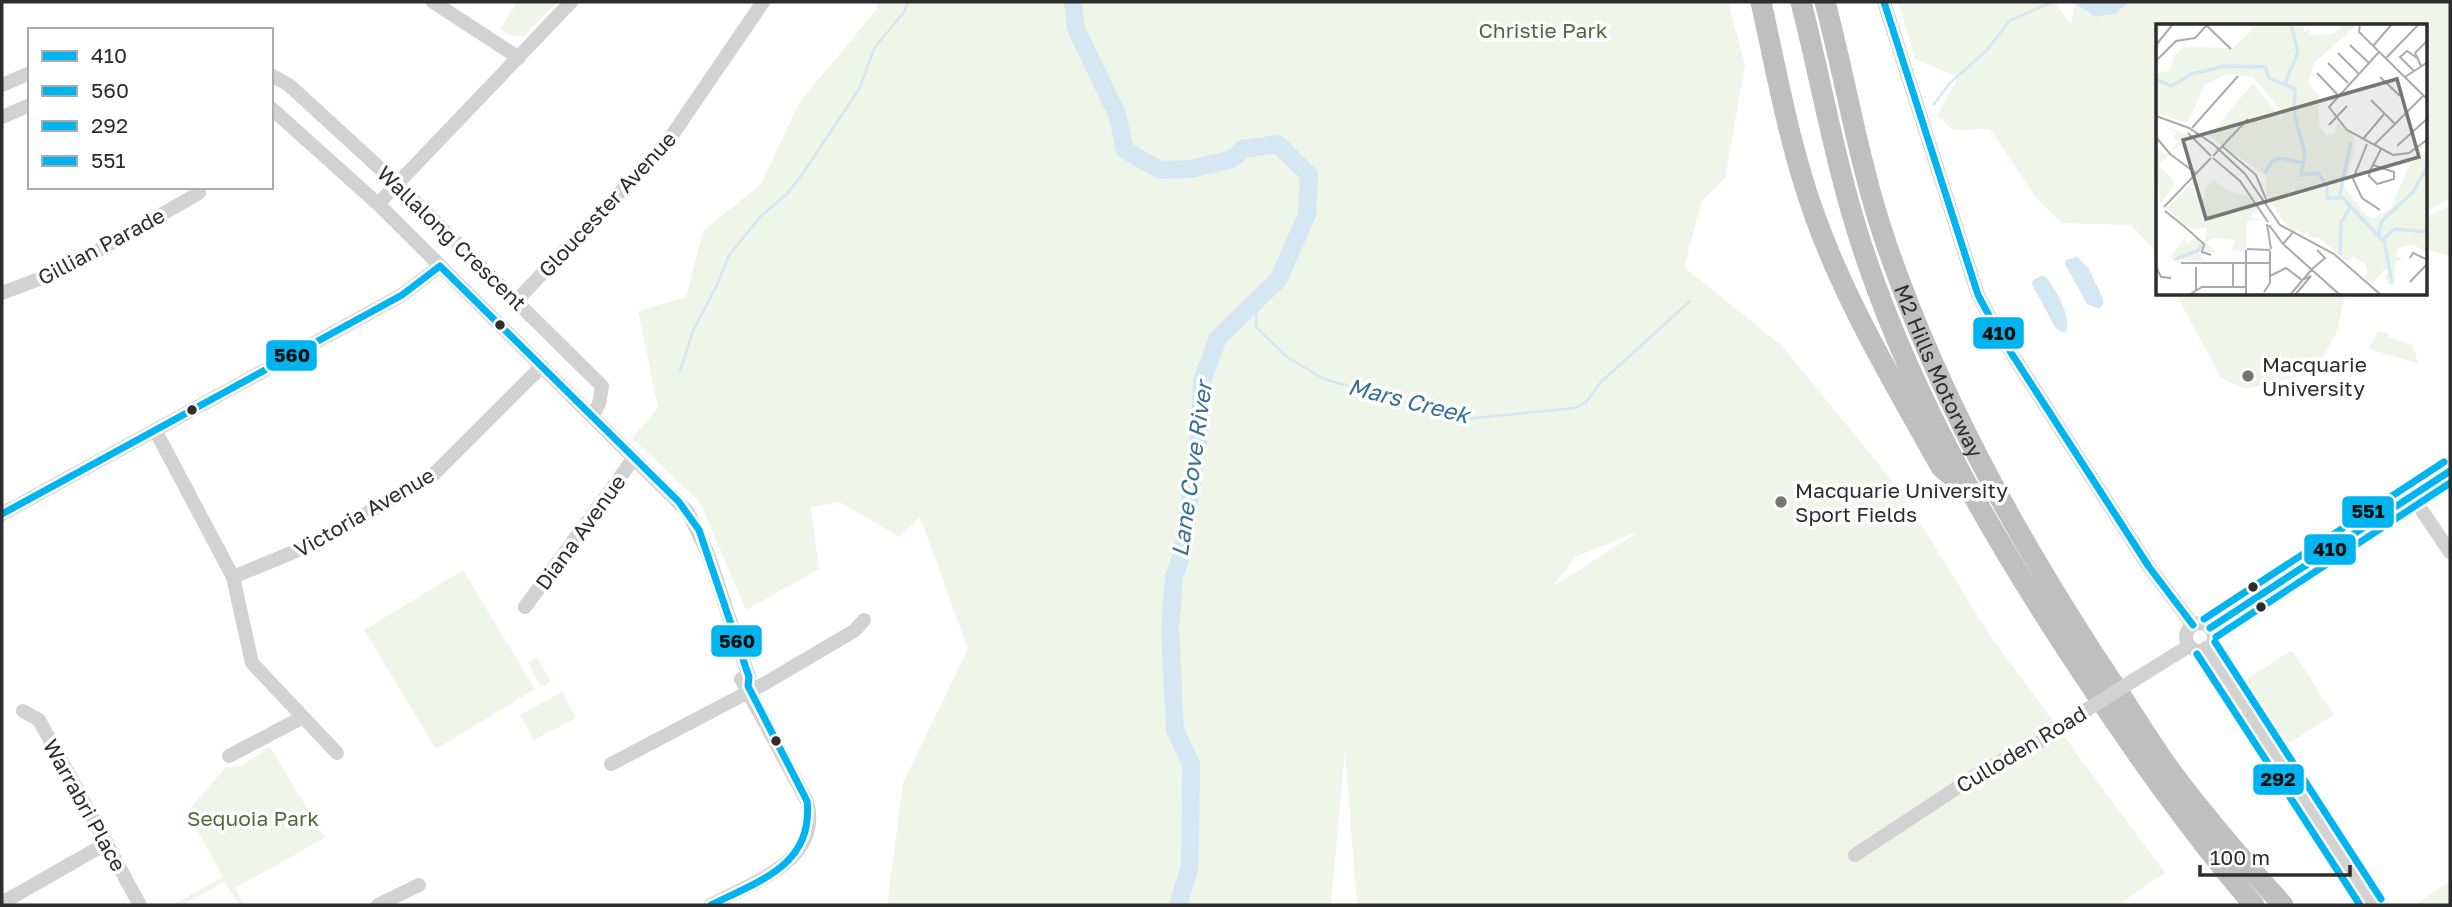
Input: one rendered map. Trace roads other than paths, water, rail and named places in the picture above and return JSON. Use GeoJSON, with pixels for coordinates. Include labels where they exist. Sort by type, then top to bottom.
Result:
{"type":"FeatureCollection","features":[{"type":"Feature","properties":{"kind":"highway"},"geometry":{"type":"LineString","coordinates":[[1760,2],[1801,173],[1843,287],[1941,467],[1968,489]]}},
{"type":"Feature","properties":{"kind":"highway","name":"M2 Hills Motorway"},"geometry":{"type":"LineString","coordinates":[[1801,2],[1830,129],[1867,263],[1906,360],[1968,489],[2048,621],[2152,778],[2254,905]]}},
{"type":"Feature","properties":{"kind":"highway","name":"M2 Hills Motorway"},"geometry":{"type":"LineString","coordinates":[[1825,2],[1884,239],[1921,338],[1971,446],[2010,520],[2070,618],[2168,767],[2234,850],[2283,905]]}},
{"type":"Feature","properties":{"kind":"street"},"geometry":{"type":"LineString","coordinates":[[433,2],[519,58]]}},
{"type":"Feature","properties":{"kind":"street"},"geometry":{"type":"LineString","coordinates":[[378,204],[570,2]]}},
{"type":"Feature","properties":{"kind":"street","name":"Gloucester Avenue"},"geometry":{"type":"LineString","coordinates":[[517,300],[666,144],[763,2]]}},
{"type":"Feature","properties":{"kind":"street"},"geometry":{"type":"LineString","coordinates":[[1884,2],[1978,295],[1999,334],[2149,567],[2193,625]]}},
{"type":"Feature","properties":{"kind":"street"},"geometry":{"type":"LineString","coordinates":[[2,85],[28,74]]}},
{"type":"Feature","properties":{"kind":"street","name":"Wallalong Crescent"},"geometry":{"type":"LineString","coordinates":[[273,76],[289,85],[397,184],[602,386],[599,404],[592,416]]}},
{"type":"Feature","properties":{"kind":"street"},"geometry":{"type":"LineString","coordinates":[[2,117],[28,106]]}},
{"type":"Feature","properties":{"kind":"street","name":"Wallalong Crescent"},"geometry":{"type":"LineString","coordinates":[[273,110],[378,204],[693,519],[750,677],[749,687],[807,800],[809,831],[804,844],[789,862],[711,905]]}},
{"type":"Feature","properties":{"kind":"street","name":"Gillian Parade"},"geometry":{"type":"LineString","coordinates":[[2,293],[66,269],[199,194]]}},
{"type":"Feature","properties":{"kind":"street"},"geometry":{"type":"LineString","coordinates":[[2,514],[402,295],[440,266]]}},
{"type":"Feature","properties":{"kind":"street","name":"Victoria Avenue"},"geometry":{"type":"LineString","coordinates":[[233,577],[313,544],[432,476],[542,366]]}},
{"type":"Feature","properties":{"kind":"street"},"geometry":{"type":"LineString","coordinates":[[155,430],[233,577],[252,663],[337,753]]}},
{"type":"Feature","properties":{"kind":"street","name":"Diana Avenue"},"geometry":{"type":"LineString","coordinates":[[525,607],[634,458]]}},
{"type":"Feature","properties":{"kind":"street"},"geometry":{"type":"LineString","coordinates":[[2210,628],[2450,471]]}},
{"type":"Feature","properties":{"kind":"street"},"geometry":{"type":"LineString","coordinates":[[2412,496],[2450,552]]}},
{"type":"Feature","properties":{"kind":"street"},"geometry":{"type":"LineString","coordinates":[[611,764],[854,631],[864,620]]}},
{"type":"Feature","properties":{"kind":"street"},"geometry":{"type":"LineString","coordinates":[[2201,623],[2210,628],[2213,637],[2206,648],[2199,650],[2189,646],[2187,632],[2193,625],[2201,623]]}},
{"type":"Feature","properties":{"kind":"street","name":"Culloden Road"},"geometry":{"type":"LineString","coordinates":[[1855,855],[1984,770],[2047,738],[2189,646]]}},
{"type":"Feature","properties":{"kind":"street"},"geometry":{"type":"LineString","coordinates":[[2206,648],[2372,905]]}},
{"type":"Feature","properties":{"kind":"street","name":"Warrabri Place"},"geometry":{"type":"LineString","coordinates":[[23,711],[39,720],[141,905]]}},
{"type":"Feature","properties":{"kind":"street"},"geometry":{"type":"LineString","coordinates":[[229,756],[303,718]]}},
{"type":"Feature","properties":{"kind":"street"},"geometry":{"type":"LineString","coordinates":[[2,903],[107,843]]}},
{"type":"Feature","properties":{"kind":"street"},"geometry":{"type":"LineString","coordinates":[[378,905],[419,884]]}},
{"type":"Feature","properties":{"kind":"water"},"geometry":{"type":"Polygon","coordinates":[[[2073,2],[2127,3],[2116,14],[2095,17],[2073,2]]]}},
{"type":"Feature","properties":{"kind":"water"},"geometry":{"type":"Polygon","coordinates":[[[2077,257],[2088,267],[2103,299],[2103,305],[2099,309],[2087,304],[2065,264],[2066,260],[2077,257]]]}},
{"type":"Feature","properties":{"kind":"water"},"geometry":{"type":"Polygon","coordinates":[[[2043,275],[2057,293],[2065,311],[2065,333],[2056,329],[2032,284],[2033,280],[2043,275]]]}},
{"type":"Feature","properties":{"kind":"waterway"},"geometry":{"type":"LineString","coordinates":[[680,371],[693,331],[729,255],[761,216],[788,193],[803,173],[859,89],[875,47],[904,12],[908,2]]}},
{"type":"Feature","properties":{"kind":"waterway","name":"Lane Cove River"},"geometry":{"type":"LineString","coordinates":[[1073,2],[1076,29],[1117,114],[1125,150],[1160,170],[1191,169],[1232,159],[1243,149],[1278,144],[1309,175],[1307,215],[1278,280],[1218,338],[1202,381],[1200,427],[1183,550],[1174,577],[1170,629],[1175,730],[1191,764],[1190,866],[1178,905]]}},
{"type":"Feature","properties":{"kind":"waterway","name":"Mars Creek"},"geometry":{"type":"LineString","coordinates":[[1934,104],[1950,83],[1988,49],[2009,21],[2052,2]]}},
{"type":"Feature","properties":{"kind":"waterway","name":"Mars Creek"},"geometry":{"type":"LineString","coordinates":[[1256,302],[1256,327],[1287,357],[1324,379],[1465,419],[1575,408],[1586,402],[1601,382],[1690,301]]}},
{"type":"Feature","properties":{"kind":"place","name":"Macquarie University"},"geometry":{"type":"Point","coordinates":[2248,376]}},
{"type":"Feature","properties":{"kind":"place","name":"Macquarie University Sport Fields"},"geometry":{"type":"Point","coordinates":[1781,502]}},
{"type":"Feature","properties":{"kind":"park label","name":"Christie Park"},"geometry":{"type":"Point","coordinates":[1543,30]}},
{"type":"Feature","properties":{"kind":"park label","name":"Sequoia Park"},"geometry":{"type":"Point","coordinates":[253,818]}}]}
